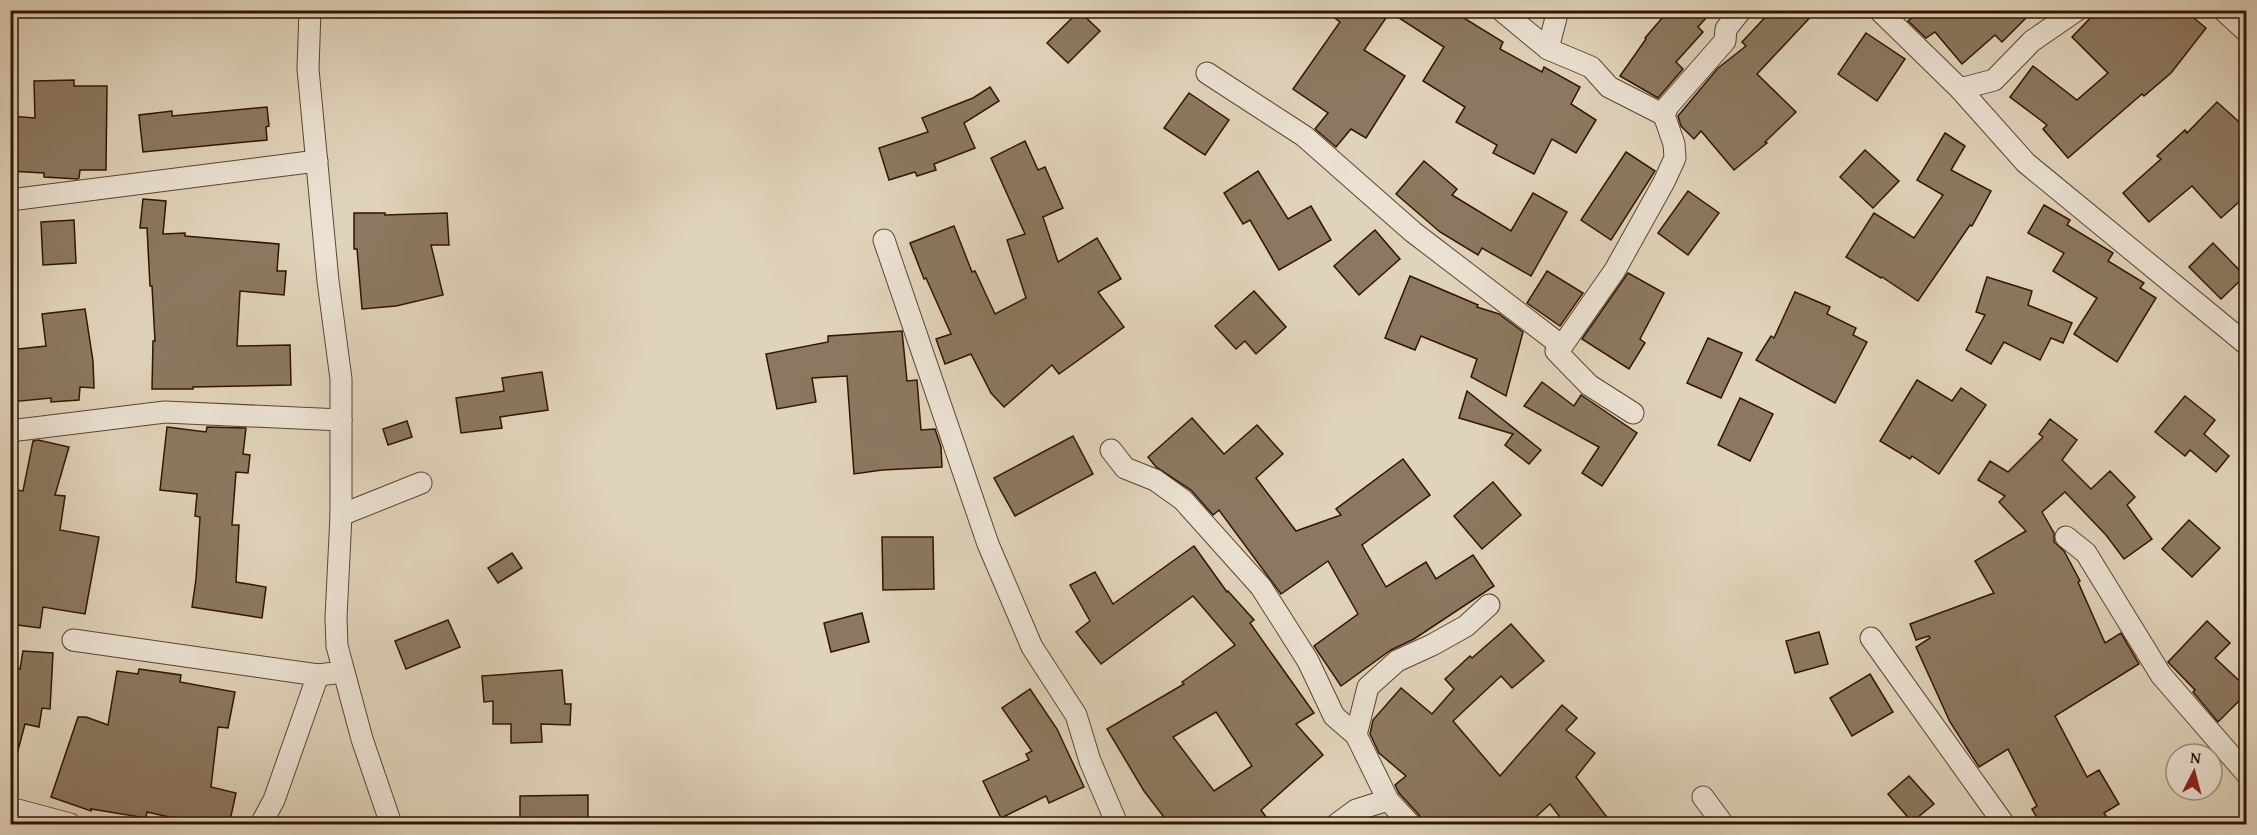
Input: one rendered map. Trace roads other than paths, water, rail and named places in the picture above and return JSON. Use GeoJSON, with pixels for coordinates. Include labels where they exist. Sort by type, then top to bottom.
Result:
{"type":"FeatureCollection","features":[{"type":"Feature","properties":{"kind":"street"},"geometry":{"type":"LineString","coordinates":[[310,10],[308,69],[328,281],[341,379],[341,515],[336,618],[337,646],[372,772],[390,825]]}},
{"type":"Feature","properties":{"kind":"street"},"geometry":{"type":"LineString","coordinates":[[1502,10],[1548,49],[1591,68],[1609,87],[1664,115]]}},
{"type":"Feature","properties":{"kind":"street"},"geometry":{"type":"LineString","coordinates":[[1548,49],[1558,10]]}},
{"type":"Feature","properties":{"kind":"street"},"geometry":{"type":"LineString","coordinates":[[1633,413],[1589,385],[1556,351],[1562,346],[1615,270],[1675,159],[1674,144],[1664,115],[1668,106],[1725,42],[1726,29],[1742,10]]}},
{"type":"Feature","properties":{"kind":"street"},"geometry":{"type":"LineString","coordinates":[[1879,10],[1960,89],[2026,163],[2245,343]]}},
{"type":"Feature","properties":{"kind":"street"},"geometry":{"type":"LineString","coordinates":[[1960,89],[1994,80],[2031,41],[2077,10]]}},
{"type":"Feature","properties":{"kind":"street"},"geometry":{"type":"LineString","coordinates":[[2223,10],[2247,31]]}},
{"type":"Feature","properties":{"kind":"street"},"geometry":{"type":"LineString","coordinates":[[1207,73],[1304,136],[1413,232],[1562,346]]}},
{"type":"Feature","properties":{"kind":"street"},"geometry":{"type":"LineString","coordinates":[[10,200],[317,160]]}},
{"type":"Feature","properties":{"kind":"street"},"geometry":{"type":"LineString","coordinates":[[884,240],[988,544],[1032,647],[1076,715],[1090,761],[1117,825]]}},
{"type":"Feature","properties":{"kind":"street"},"geometry":{"type":"LineString","coordinates":[[10,431],[165,412],[341,420]]}},
{"type":"Feature","properties":{"kind":"street"},"geometry":{"type":"LineString","coordinates":[[1111,450],[1125,468],[1155,480],[1183,500],[1261,587],[1308,661],[1334,716],[1356,735],[1388,800],[1410,825]]}},
{"type":"Feature","properties":{"kind":"street"},"geometry":{"type":"LineString","coordinates":[[341,515],[421,483]]}},
{"type":"Feature","properties":{"kind":"street"},"geometry":{"type":"LineString","coordinates":[[2066,537],[2086,554],[2162,675],[2247,773]]}},
{"type":"Feature","properties":{"kind":"street"},"geometry":{"type":"LineString","coordinates":[[1334,716],[1397,661],[1466,626],[1489,605]]}},
{"type":"Feature","properties":{"kind":"street"},"geometry":{"type":"LineString","coordinates":[[1871,638],[2004,825]]}},
{"type":"Feature","properties":{"kind":"street"},"geometry":{"type":"LineString","coordinates":[[73,640],[318,675],[343,672]]}},
{"type":"Feature","properties":{"kind":"street"},"geometry":{"type":"LineString","coordinates":[[261,825],[274,800],[318,675]]}},
{"type":"Feature","properties":{"kind":"street"},"geometry":{"type":"LineString","coordinates":[[1356,735],[1368,687]]}},
{"type":"Feature","properties":{"kind":"street"},"geometry":{"type":"LineString","coordinates":[[1703,797],[1723,825]]}},
{"type":"Feature","properties":{"kind":"street"},"geometry":{"type":"LineString","coordinates":[[1337,825],[1356,810],[1388,800]]}},
{"type":"Feature","properties":{"kind":"street"},"geometry":{"type":"LineString","coordinates":[[10,808],[67,824]]}}]}
